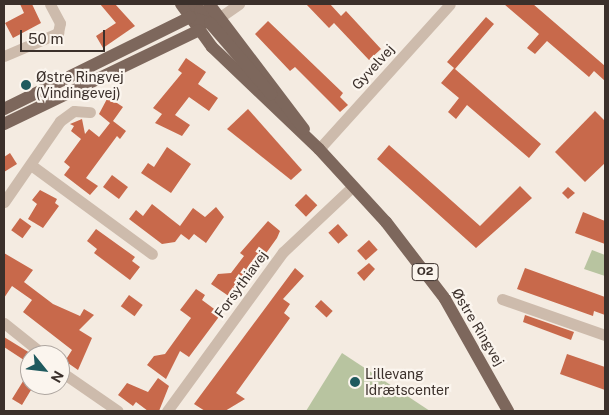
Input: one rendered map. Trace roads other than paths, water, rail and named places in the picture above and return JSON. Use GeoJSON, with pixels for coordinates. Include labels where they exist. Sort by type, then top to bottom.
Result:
{"type":"FeatureCollection","features":[{"type":"Feature","properties":{"kind":"main road","name":"Østre Ringvej"},"geometry":{"type":"LineString","coordinates":[[181,4],[202,8]]}},
{"type":"Feature","properties":{"kind":"main road","name":"Østre Ringvej"},"geometry":{"type":"LineString","coordinates":[[202,8],[209,24],[260,97],[319,149],[353,186],[445,299],[508,411]]}},
{"type":"Feature","properties":{"kind":"main road","name":"Østre Ringvej"},"geometry":{"type":"LineString","coordinates":[[202,8],[209,24],[294,115],[319,149]]}},
{"type":"Feature","properties":{"kind":"main road"},"geometry":{"type":"LineString","coordinates":[[4,109],[202,8]]}},
{"type":"Feature","properties":{"kind":"main road"},"geometry":{"type":"LineString","coordinates":[[4,124],[209,24]]}},
{"type":"Feature","properties":{"kind":"street"},"geometry":{"type":"LineString","coordinates":[[4,56],[58,33],[60,23],[50,4]]}},
{"type":"Feature","properties":{"kind":"street"},"geometry":{"type":"LineString","coordinates":[[209,24],[239,4]]}},
{"type":"Feature","properties":{"kind":"street","name":"Gyvelvej"},"geometry":{"type":"LineString","coordinates":[[319,149],[450,4]]}},
{"type":"Feature","properties":{"kind":"street"},"geometry":{"type":"LineString","coordinates":[[4,202],[60,121],[74,111],[90,112]]}},
{"type":"Feature","properties":{"kind":"street"},"geometry":{"type":"LineString","coordinates":[[31,165],[152,254]]}},
{"type":"Feature","properties":{"kind":"street","name":"Forsythiavej"},"geometry":{"type":"LineString","coordinates":[[166,411],[283,252],[353,186]]}},
{"type":"Feature","properties":{"kind":"street"},"geometry":{"type":"LineString","coordinates":[[502,299],[605,335]]}},
{"type":"Feature","properties":{"kind":"street"},"geometry":{"type":"LineString","coordinates":[[4,323],[32,345]]}},
{"type":"Feature","properties":{"kind":"street"},"geometry":{"type":"LineString","coordinates":[[70,377],[118,411]]}},
{"type":"Feature","properties":{"kind":"place","name":"Østre Ringvej (Vindingevej)"},"geometry":{"type":"Point","coordinates":[26,85]}},
{"type":"Feature","properties":{"kind":"place","name":"Lillevang Idrætscenter"},"geometry":{"type":"Point","coordinates":[355,382]}}]}
